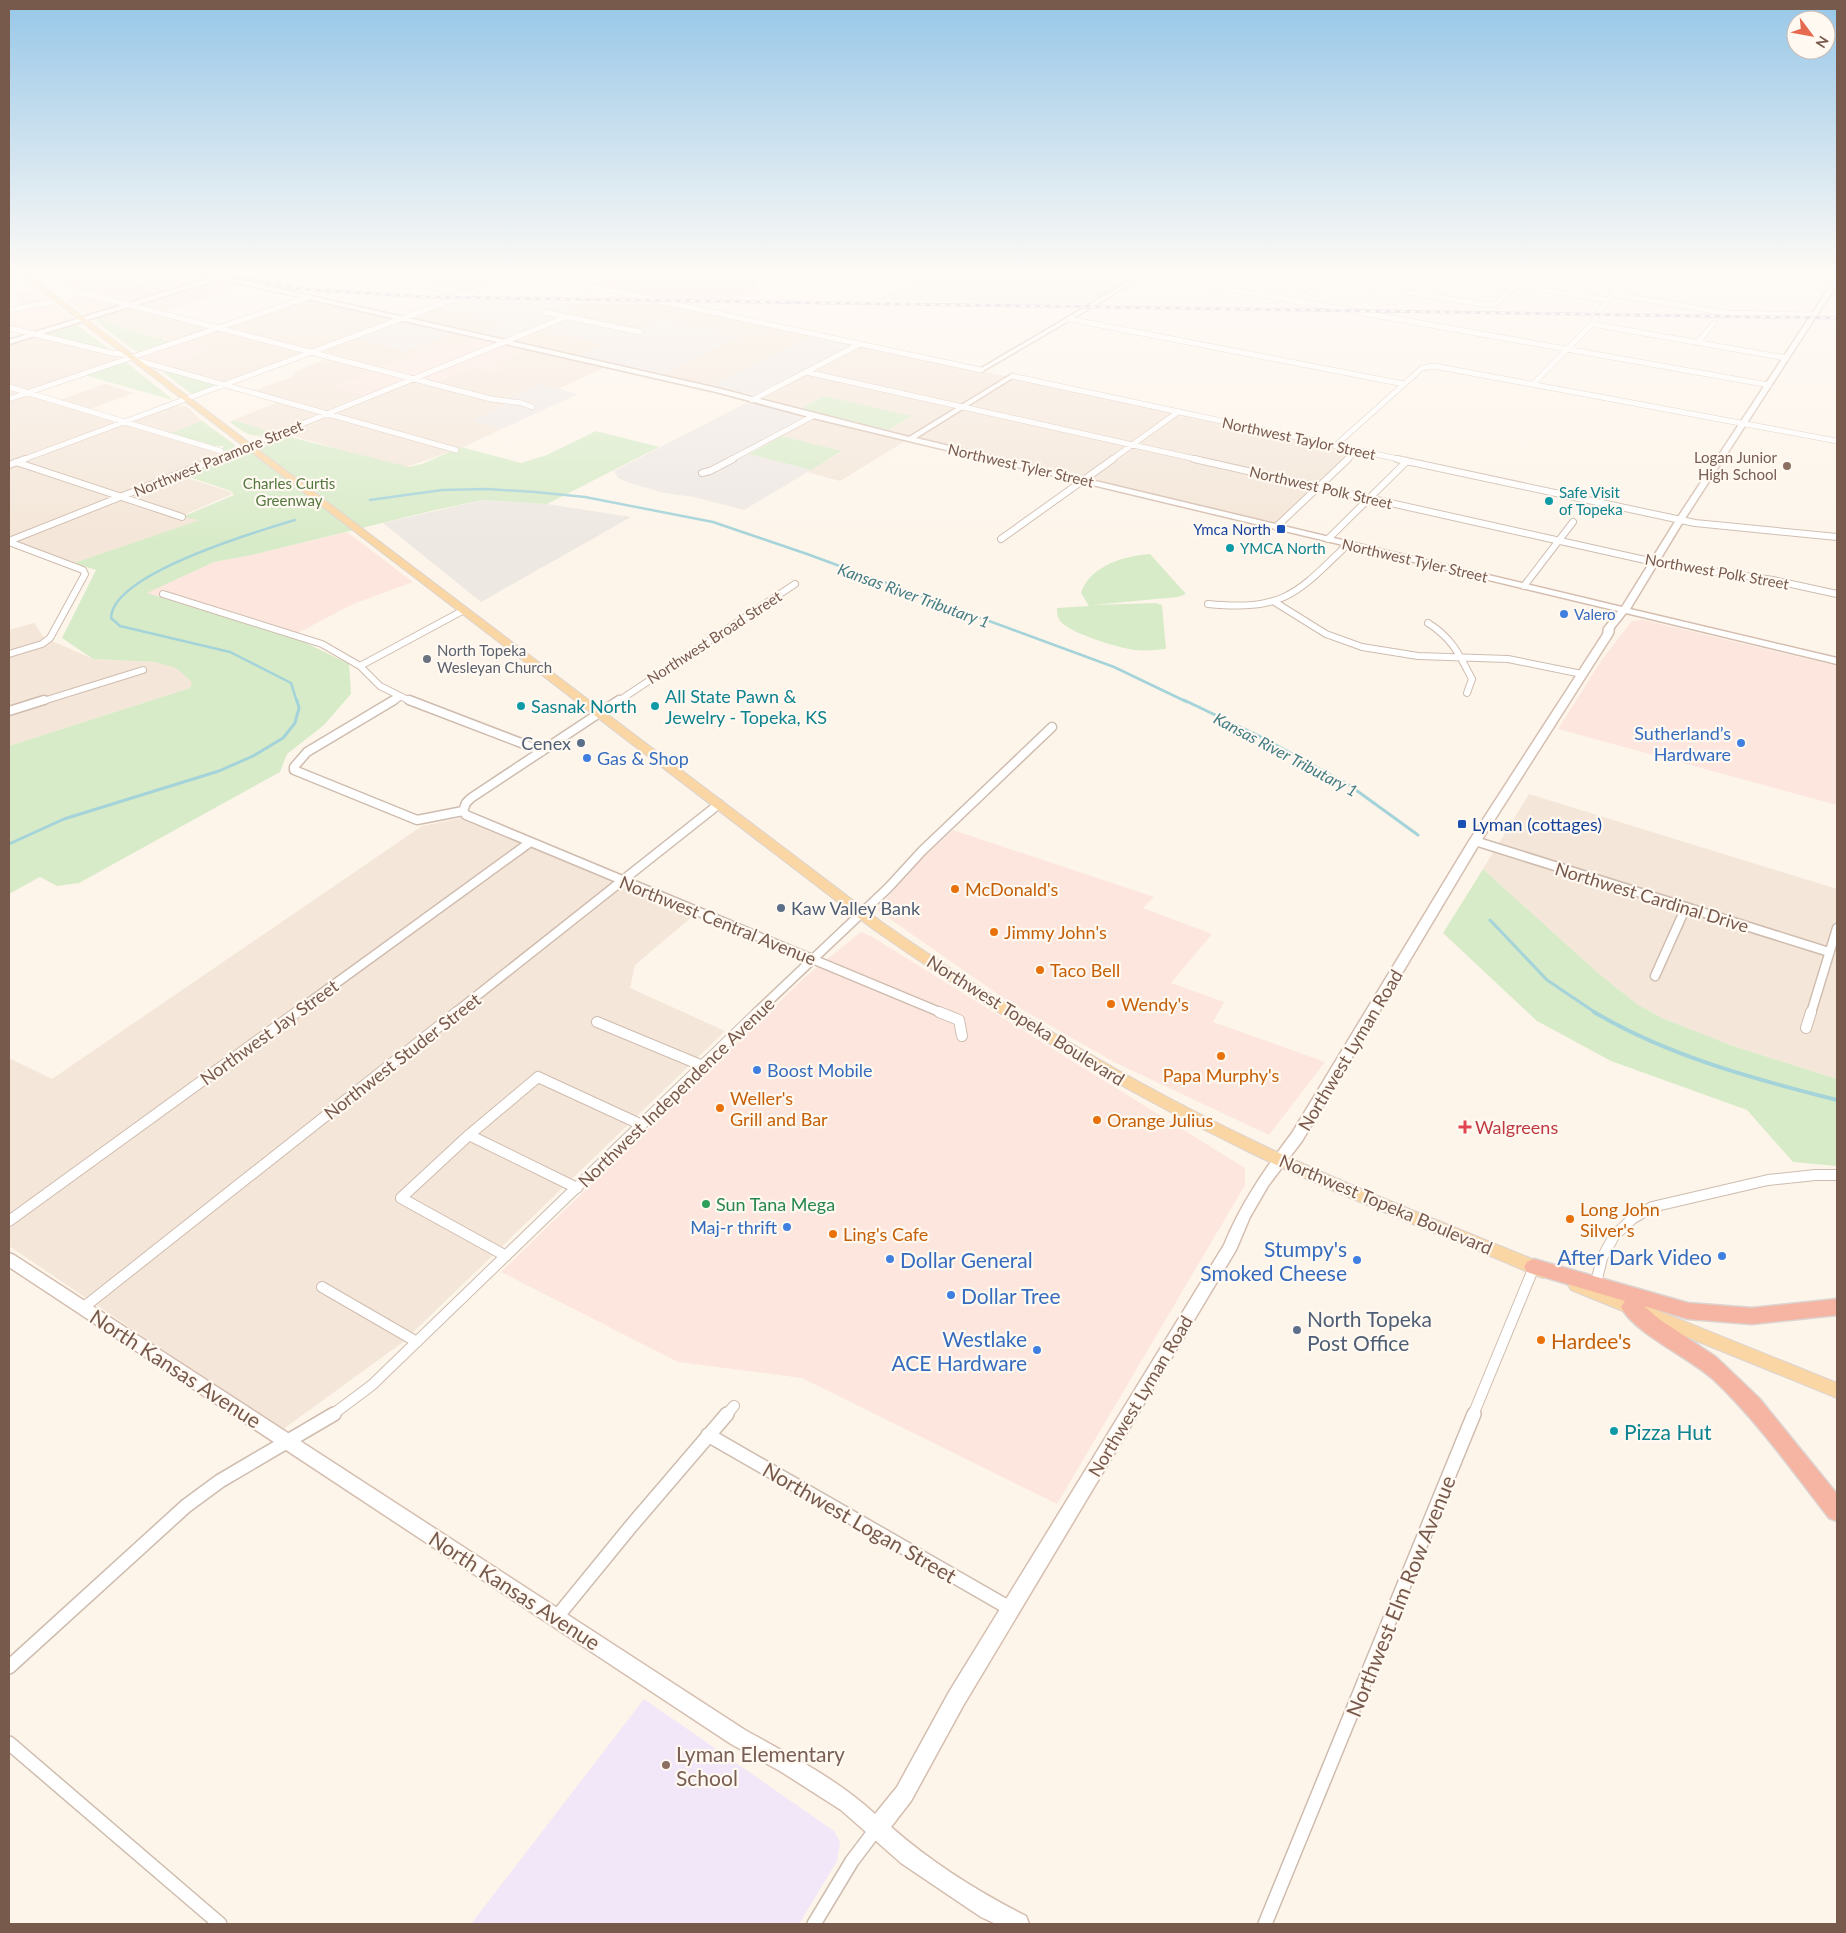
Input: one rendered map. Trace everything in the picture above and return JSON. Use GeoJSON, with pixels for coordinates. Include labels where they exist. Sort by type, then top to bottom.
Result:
{"type":"FeatureCollection","features":[{"type":"Feature","properties":{"kind":"highway"},"geometry":{"type":"LineString","coordinates":[[1534,1267],[1594,1288],[1688,1310],[1717,1314],[1769,1315],[1837,1306]]}},
{"type":"Feature","properties":{"kind":"highway"},"geometry":{"type":"LineString","coordinates":[[1631,1307],[1644,1320],[1697,1355],[1735,1386],[1837,1511]]}},
{"type":"Feature","properties":{"kind":"main road","name":"Northwest Topeka Boulevard"},"geometry":{"type":"LineString","coordinates":[[140,363],[862,912],[975,993],[1128,1084],[1280,1160],[1340,1187],[1534,1267]]}},
{"type":"Feature","properties":{"kind":"main road","name":"Northwest Tyler Street"},"geometry":{"type":"LineString","coordinates":[[599,363],[717,390],[813,416],[1837,661]]}},
{"type":"Feature","properties":{"kind":"main road"},"geometry":{"type":"LineString","coordinates":[[981,370],[993,363]]}},
{"type":"Feature","properties":{"kind":"main road","name":"Northwest Lyman Road"},"geometry":{"type":"LineString","coordinates":[[877,1828],[904,1794],[956,1699],[1231,1246],[1243,1216],[1263,1182],[1297,1138],[1475,841],[1608,634],[1609,628],[1631,602],[1680,520],[1783,363]]}},
{"type":"Feature","properties":{"kind":"main road","name":"Northwest Taylor Street"},"geometry":{"type":"LineString","coordinates":[[981,370],[1012,376]]}},
{"type":"Feature","properties":{"kind":"main road"},"geometry":{"type":"LineString","coordinates":[[910,439],[1012,376]]}},
{"type":"Feature","properties":{"kind":"main road","name":"North Kansas Avenue"},"geometry":{"type":"LineString","coordinates":[[9,1259],[738,1737],[788,1764],[848,1803],[908,1856],[989,1909],[1018,1924]]}},
{"type":"Feature","properties":{"kind":"main road"},"geometry":{"type":"LineString","coordinates":[[1594,1288],[1631,1307],[1837,1391]]}},
{"type":"Feature","properties":{"kind":"street"},"geometry":{"type":"LineString","coordinates":[[9,399],[114,363]]}},
{"type":"Feature","properties":{"kind":"street"},"geometry":{"type":"LineString","coordinates":[[152,363],[224,386],[456,450]]}},
{"type":"Feature","properties":{"kind":"street"},"geometry":{"type":"LineString","coordinates":[[9,465],[284,363]]}},
{"type":"Feature","properties":{"kind":"street"},"geometry":{"type":"LineString","coordinates":[[357,363],[491,399],[522,403],[532,407]]}},
{"type":"Feature","properties":{"kind":"street","name":"Northwest Paramore Street"},"geometry":{"type":"LineString","coordinates":[[9,541],[18,539],[451,363]]}},
{"type":"Feature","properties":{"kind":"street"},"geometry":{"type":"LineString","coordinates":[[752,400],[823,363]]}},
{"type":"Feature","properties":{"kind":"street","name":"Northwest Taylor Street"},"geometry":{"type":"LineString","coordinates":[[949,363],[981,370]]}},
{"type":"Feature","properties":{"kind":"street"},"geometry":{"type":"LineString","coordinates":[[1297,363],[1404,384]]}},
{"type":"Feature","properties":{"kind":"street"},"geometry":{"type":"LineString","coordinates":[[1534,383],[1554,363]]}},
{"type":"Feature","properties":{"kind":"street"},"geometry":{"type":"LineString","coordinates":[[1647,363],[1769,385]]}},
{"type":"Feature","properties":{"kind":"street"},"geometry":{"type":"LineString","coordinates":[[1336,445],[1422,368],[1428,366],[1442,366],[1837,440]]}},
{"type":"Feature","properties":{"kind":"street","name":"Northwest Polk Street"},"geometry":{"type":"LineString","coordinates":[[806,372],[1655,562],[1773,580],[1837,594]]}},
{"type":"Feature","properties":{"kind":"street","name":"Northwest Taylor Street"},"geometry":{"type":"LineString","coordinates":[[1012,376],[1680,520],[1725,528],[1837,537]]}},
{"type":"Feature","properties":{"kind":"street"},"geometry":{"type":"LineString","coordinates":[[9,387],[222,451]]}},
{"type":"Feature","properties":{"kind":"street"},"geometry":{"type":"LineString","coordinates":[[1001,539],[1178,412]]}},
{"type":"Feature","properties":{"kind":"street"},"geometry":{"type":"LineString","coordinates":[[702,472],[710,471],[813,416]]}},
{"type":"Feature","properties":{"kind":"street"},"geometry":{"type":"LineString","coordinates":[[1276,527],[1358,450]]}},
{"type":"Feature","properties":{"kind":"street"},"geometry":{"type":"LineString","coordinates":[[9,460],[182,517]]}},
{"type":"Feature","properties":{"kind":"street"},"geometry":{"type":"LineString","coordinates":[[1328,539],[1408,461]]}},
{"type":"Feature","properties":{"kind":"street"},"geometry":{"type":"LineString","coordinates":[[1524,586],[1573,522]]}},
{"type":"Feature","properties":{"kind":"street"},"geometry":{"type":"LineString","coordinates":[[9,541],[83,570],[85,574],[50,638],[42,644],[9,654]]}},
{"type":"Feature","properties":{"kind":"street"},"geometry":{"type":"LineString","coordinates":[[1208,604],[1248,605],[1290,596],[1304,587],[1348,544]]}},
{"type":"Feature","properties":{"kind":"street","name":"Northwest Broad Street"},"geometry":{"type":"LineString","coordinates":[[464,811],[466,803],[471,798],[795,584]]}},
{"type":"Feature","properties":{"kind":"street"},"geometry":{"type":"LineString","coordinates":[[163,594],[314,641],[334,650],[360,666],[380,686],[400,697],[542,751]]}},
{"type":"Feature","properties":{"kind":"street"},"geometry":{"type":"LineString","coordinates":[[1273,601],[1326,634],[1356,645],[1404,654],[1508,659],[1582,674]]}},
{"type":"Feature","properties":{"kind":"street"},"geometry":{"type":"LineString","coordinates":[[360,666],[464,610]]}},
{"type":"Feature","properties":{"kind":"street"},"geometry":{"type":"LineString","coordinates":[[1428,623],[1444,633],[1460,656],[1472,679],[1467,693]]}},
{"type":"Feature","properties":{"kind":"street"},"geometry":{"type":"LineString","coordinates":[[9,711],[143,670]]}},
{"type":"Feature","properties":{"kind":"street"},"geometry":{"type":"LineString","coordinates":[[400,697],[307,752],[294,767],[294,770],[417,820],[464,811]]}},
{"type":"Feature","properties":{"kind":"street","name":"Northwest Independence Avenue"},"geometry":{"type":"LineString","coordinates":[[9,1667],[186,1506],[220,1481],[288,1442],[357,1398],[893,883],[922,851],[1052,727]]}},
{"type":"Feature","properties":{"kind":"street","name":"Northwest Studer Street"},"geometry":{"type":"LineString","coordinates":[[84,1307],[719,804]]}},
{"type":"Feature","properties":{"kind":"street","name":"Northwest Central Avenue"},"geometry":{"type":"LineString","coordinates":[[464,811],[466,815],[529,843],[726,925],[813,958],[959,1020],[962,1036]]}},
{"type":"Feature","properties":{"kind":"street","name":"Northwest Cardinal Drive"},"geometry":{"type":"LineString","coordinates":[[1475,841],[1830,952]]}},
{"type":"Feature","properties":{"kind":"street","name":"Northwest Jay Street"},"geometry":{"type":"LineString","coordinates":[[9,1221],[529,843]]}},
{"type":"Feature","properties":{"kind":"street"},"geometry":{"type":"LineString","coordinates":[[1654,976],[1686,907]]}},
{"type":"Feature","properties":{"kind":"street"},"geometry":{"type":"LineString","coordinates":[[1806,1028],[1837,928]]}},
{"type":"Feature","properties":{"kind":"street"},"geometry":{"type":"LineString","coordinates":[[597,1022],[702,1066]]}},
{"type":"Feature","properties":{"kind":"street"},"geometry":{"type":"LineString","coordinates":[[506,1256],[401,1198],[538,1077],[642,1125]]}},
{"type":"Feature","properties":{"kind":"street"},"geometry":{"type":"LineString","coordinates":[[469,1136],[577,1188]]}},
{"type":"Feature","properties":{"kind":"street"},"geometry":{"type":"LineString","coordinates":[[1594,1288],[1606,1248],[1614,1236],[1643,1211],[1652,1207],[1792,1176],[1837,1175]]}},
{"type":"Feature","properties":{"kind":"street","name":"Northwest Elm Row Avenue"},"geometry":{"type":"LineString","coordinates":[[1265,1924],[1534,1267]]}},
{"type":"Feature","properties":{"kind":"street"},"geometry":{"type":"LineString","coordinates":[[322,1287],[417,1342]]}},
{"type":"Feature","properties":{"kind":"street"},"geometry":{"type":"LineString","coordinates":[[556,1618],[734,1406]]}},
{"type":"Feature","properties":{"kind":"street","name":"Northwest Logan Street"},"geometry":{"type":"LineString","coordinates":[[708,1435],[1011,1609]]}},
{"type":"Feature","properties":{"kind":"street"},"geometry":{"type":"LineString","coordinates":[[9,1743],[220,1924]]}},
{"type":"Feature","properties":{"kind":"street"},"geometry":{"type":"LineString","coordinates":[[814,1924],[852,1861],[877,1828]]}},
{"type":"Feature","properties":{"kind":"shaded area"},"geometry":{"type":"Polygon","coordinates":[[[9,363],[104,363],[24,392],[54,402],[105,384],[134,393],[84,411],[124,424],[176,405],[187,407],[202,421],[164,436],[222,454],[175,474],[231,492],[232,494],[186,514],[201,520],[74,563],[9,538],[9,363]]]}},
{"type":"Feature","properties":{"kind":"shaded area"},"geometry":{"type":"Polygon","coordinates":[[[153,363],[171,363],[163,366],[153,363]]]}},
{"type":"Feature","properties":{"kind":"shaded area"},"geometry":{"type":"Polygon","coordinates":[[[171,363],[277,363],[223,383],[163,366],[171,363]]]}},
{"type":"Feature","properties":{"kind":"shaded area"},"geometry":{"type":"Polygon","coordinates":[[[316,363],[393,363],[335,387],[367,396],[274,433],[234,420],[283,400],[253,391],[296,375],[292,373],[316,363]]]}},
{"type":"Feature","properties":{"kind":"shaded area"},"geometry":{"type":"Polygon","coordinates":[[[392,363],[446,363],[420,374],[412,375],[383,367],[392,363]]]}},
{"type":"Feature","properties":{"kind":"shaded area"},"geometry":{"type":"Polygon","coordinates":[[[459,363],[496,363],[494,364],[508,367],[497,372],[474,367],[436,383],[422,378],[459,363]]]}},
{"type":"Feature","properties":{"kind":"shaded area"},"geometry":{"type":"Polygon","coordinates":[[[596,363],[608,366],[558,389],[539,384],[501,402],[507,404],[473,421],[502,429],[463,447],[410,466],[396,466],[287,434],[411,382],[432,384],[474,367],[497,372],[493,364],[596,363]]]}},
{"type":"Feature","properties":{"kind":"shaded area"},"geometry":{"type":"Polygon","coordinates":[[[609,363],[685,363],[660,375],[609,363]]]}},
{"type":"Feature","properties":{"kind":"shaded area"},"geometry":{"type":"Polygon","coordinates":[[[685,363],[755,363],[709,386],[660,375],[685,363]]]}},
{"type":"Feature","properties":{"kind":"shaded area"},"geometry":{"type":"Polygon","coordinates":[[[755,363],[818,363],[754,395],[709,386],[755,363]]]}},
{"type":"Feature","properties":{"kind":"shaded area"},"geometry":{"type":"Polygon","coordinates":[[[828,363],[945,363],[1353,451],[1277,524],[1274,524],[885,432],[911,417],[797,411],[762,400],[764,396],[828,363]]]}},
{"type":"Feature","properties":{"kind":"shaded area"},"geometry":{"type":"Polygon","coordinates":[[[376,370],[406,379],[367,396],[334,387],[376,370]]]}},
{"type":"Feature","properties":{"kind":"shaded area"},"geometry":{"type":"Polygon","coordinates":[[[539,384],[578,394],[502,429],[472,421],[507,404],[500,402],[539,384]]]}},
{"type":"Feature","properties":{"kind":"shaded area"},"geometry":{"type":"Polygon","coordinates":[[[750,401],[805,416],[742,452],[811,470],[744,510],[694,497],[664,493],[630,483],[618,478],[614,471],[750,401]]]}},
{"type":"Feature","properties":{"kind":"shaded area"},"geometry":{"type":"Polygon","coordinates":[[[816,419],[907,440],[840,481],[807,472],[842,452],[782,436],[816,419]]]}},
{"type":"Feature","properties":{"kind":"shaded area"},"geometry":{"type":"Polygon","coordinates":[[[483,500],[547,504],[631,517],[481,602],[383,523],[483,500]]]}},
{"type":"Feature","properties":{"kind":"shaded area"},"geometry":{"type":"Polygon","coordinates":[[[347,532],[413,582],[353,604],[292,636],[146,593],[214,562],[252,555],[347,532]]]}},
{"type":"Feature","properties":{"kind":"shaded area"},"geometry":{"type":"Polygon","coordinates":[[[1643,620],[1837,666],[1837,805],[1558,729],[1603,658],[1632,621],[1643,620]]]}},
{"type":"Feature","properties":{"kind":"shaded area"},"geometry":{"type":"Polygon","coordinates":[[[34,623],[45,639],[9,652],[9,630],[34,623]]]}},
{"type":"Feature","properties":{"kind":"shaded area"},"geometry":{"type":"Polygon","coordinates":[[[52,641],[93,659],[154,662],[176,668],[193,682],[190,688],[9,746],[9,655],[52,641]]]}},
{"type":"Feature","properties":{"kind":"shaded area"},"geometry":{"type":"Polygon","coordinates":[[[1529,794],[1837,889],[1837,1079],[1733,1046],[1662,1018],[1637,1004],[1598,973],[1483,869],[1529,794]]]}},
{"type":"Feature","properties":{"kind":"shaded area"},"geometry":{"type":"Polygon","coordinates":[[[462,818],[694,915],[635,965],[630,988],[725,1031],[403,1342],[282,1430],[9,1246],[9,1058],[52,1079],[422,826],[462,818]]]}},
{"type":"Feature","properties":{"kind":"shaded area"},"geometry":{"type":"Polygon","coordinates":[[[953,830],[1154,897],[1143,908],[1212,934],[1171,983],[1224,1002],[1213,1022],[1325,1062],[1269,1135],[1114,1062],[1009,1002],[877,910],[914,866],[953,830]]]}},
{"type":"Feature","properties":{"kind":"shaded area"},"geometry":{"type":"Polygon","coordinates":[[[861,932],[874,938],[1245,1168],[1245,1185],[1057,1504],[802,1378],[678,1362],[501,1272],[805,977],[861,932]]]}},
{"type":"Feature","properties":{"kind":"shaded area","name":"Lyman Elementary School"},"geometry":{"type":"Polygon","coordinates":[[[644,1699],[834,1831],[840,1842],[837,1861],[799,1924],[471,1924],[644,1699]]]}},
{"type":"Feature","properties":{"kind":"green space"},"geometry":{"type":"Polygon","coordinates":[[[127,363],[173,400],[84,375],[127,363]]]}},
{"type":"Feature","properties":{"kind":"green space"},"geometry":{"type":"Polygon","coordinates":[[[163,372],[168,372],[216,385],[190,393],[163,372]]]}},
{"type":"Feature","properties":{"kind":"green space"},"geometry":{"type":"Polygon","coordinates":[[[824,396],[912,416],[885,432],[797,411],[824,396]]]}},
{"type":"Feature","properties":{"kind":"green space"},"geometry":{"type":"Polygon","coordinates":[[[234,420],[274,433],[261,436],[250,435],[230,422],[234,420]]]}},
{"type":"Feature","properties":{"kind":"green space"},"geometry":{"type":"Polygon","coordinates":[[[202,421],[235,445],[233,449],[222,454],[217,452],[224,450],[222,448],[225,446],[214,446],[171,433],[202,421]]]}},
{"type":"Feature","properties":{"kind":"green space","name":"Charles Curtis Greenway"},"geometry":{"type":"Polygon","coordinates":[[[596,431],[659,447],[547,504],[483,500],[435,510],[252,555],[214,562],[147,593],[292,636],[349,664],[351,694],[324,725],[287,754],[280,772],[79,883],[57,886],[40,877],[9,894],[9,746],[190,688],[192,682],[176,668],[154,662],[93,659],[62,638],[96,570],[74,563],[200,520],[182,517],[234,495],[231,491],[180,474],[278,434],[409,467],[422,464],[461,447],[521,463],[547,455],[596,431]]]}},
{"type":"Feature","properties":{"kind":"green space"},"geometry":{"type":"Polygon","coordinates":[[[782,436],[842,451],[811,470],[749,454],[782,436]]]}},
{"type":"Feature","properties":{"kind":"green space"},"geometry":{"type":"Polygon","coordinates":[[[1150,554],[1186,594],[1178,597],[1093,605],[1156,603],[1162,605],[1166,649],[1128,649],[1085,636],[1061,622],[1057,608],[1089,606],[1081,593],[1092,575],[1100,569],[1120,560],[1150,554]]]}},
{"type":"Feature","properties":{"kind":"green space"},"geometry":{"type":"Polygon","coordinates":[[[1483,869],[1598,973],[1637,1004],[1662,1018],[1733,1046],[1837,1079],[1837,1166],[1793,1162],[1747,1110],[1611,1061],[1537,1021],[1443,933],[1483,869]]]}},
{"type":"Feature","properties":{"kind":"waterway","name":"Kansas River Tributary 1"},"geometry":{"type":"LineString","coordinates":[[370,500],[442,490],[487,489],[535,492],[585,497],[713,522],[807,554],[1114,667],[1187,702]]}},
{"type":"Feature","properties":{"kind":"waterway"},"geometry":{"type":"LineString","coordinates":[[295,520],[221,544],[160,571],[135,586],[118,602],[111,618],[120,626],[230,652],[291,683],[297,702]]}},
{"type":"Feature","properties":{"kind":"waterway"},"geometry":{"type":"LineString","coordinates":[[9,844],[64,819],[219,771],[253,756],[283,738],[295,723],[299,708],[297,700]]}},
{"type":"Feature","properties":{"kind":"waterway","name":"Kansas River Tributary 1"},"geometry":{"type":"LineString","coordinates":[[1184,700],[1257,735],[1349,785],[1418,835]]}},
{"type":"Feature","properties":{"kind":"waterway","name":"Kansas River Tributary 1"},"geometry":{"type":"LineString","coordinates":[[1490,920],[1547,980],[1596,1013]]}},
{"type":"Feature","properties":{"kind":"waterway","name":"Kansas River Tributary 1"},"geometry":{"type":"LineString","coordinates":[[1594,1012],[1622,1028],[1712,1065],[1774,1084],[1837,1100]]}},
{"type":"Feature","properties":{"kind":"place","name":"Logan Junior High School"},"geometry":{"type":"Point","coordinates":[1787,466]}},
{"type":"Feature","properties":{"kind":"place","name":"Safe Visit of Topeka"},"geometry":{"type":"Point","coordinates":[1549,501]}},
{"type":"Feature","properties":{"kind":"place","name":"Ymca North"},"geometry":{"type":"Point","coordinates":[1281,529]}},
{"type":"Feature","properties":{"kind":"place","name":"YMCA North"},"geometry":{"type":"Point","coordinates":[1230,548]}},
{"type":"Feature","properties":{"kind":"place","name":"Valero"},"geometry":{"type":"Point","coordinates":[1564,614]}},
{"type":"Feature","properties":{"kind":"place","name":"North Topeka Wesleyan Church"},"geometry":{"type":"Point","coordinates":[427,659]}},
{"type":"Feature","properties":{"kind":"place","name":"Sasnak North"},"geometry":{"type":"Point","coordinates":[521,706]}},
{"type":"Feature","properties":{"kind":"place","name":"All State Pawn & Jewelry - Topeka, KS"},"geometry":{"type":"Point","coordinates":[655,706]}},
{"type":"Feature","properties":{"kind":"place","name":"Cenex"},"geometry":{"type":"Point","coordinates":[581,743]}},
{"type":"Feature","properties":{"kind":"place","name":"Sutherland’s Hardware"},"geometry":{"type":"Point","coordinates":[1741,743]}},
{"type":"Feature","properties":{"kind":"place","name":"Gas & Shop"},"geometry":{"type":"Point","coordinates":[587,758]}},
{"type":"Feature","properties":{"kind":"place","name":"Lyman (cottages)"},"geometry":{"type":"Point","coordinates":[1462,824]}},
{"type":"Feature","properties":{"kind":"place","name":"McDonald's"},"geometry":{"type":"Point","coordinates":[955,889]}},
{"type":"Feature","properties":{"kind":"place","name":"Kaw Valley Bank"},"geometry":{"type":"Point","coordinates":[781,908]}},
{"type":"Feature","properties":{"kind":"place","name":"Jimmy John's"},"geometry":{"type":"Point","coordinates":[994,932]}},
{"type":"Feature","properties":{"kind":"place","name":"Taco Bell"},"geometry":{"type":"Point","coordinates":[1040,970]}},
{"type":"Feature","properties":{"kind":"place","name":"Wendy's"},"geometry":{"type":"Point","coordinates":[1111,1004]}},
{"type":"Feature","properties":{"kind":"place","name":"Papa Murphy's"},"geometry":{"type":"Point","coordinates":[1221,1056]}},
{"type":"Feature","properties":{"kind":"place","name":"Boost Mobile"},"geometry":{"type":"Point","coordinates":[757,1070]}},
{"type":"Feature","properties":{"kind":"place","name":"Weller's Grill and Bar"},"geometry":{"type":"Point","coordinates":[720,1108]}},
{"type":"Feature","properties":{"kind":"place","name":"Orange Julius"},"geometry":{"type":"Point","coordinates":[1097,1120]}},
{"type":"Feature","properties":{"kind":"place","name":"Walgreens"},"geometry":{"type":"Point","coordinates":[1465,1127]}},
{"type":"Feature","properties":{"kind":"place","name":"Sun Tana Mega"},"geometry":{"type":"Point","coordinates":[706,1204]}},
{"type":"Feature","properties":{"kind":"place","name":"Long John Silver's"},"geometry":{"type":"Point","coordinates":[1570,1219]}},
{"type":"Feature","properties":{"kind":"place","name":"Maj-r thrift"},"geometry":{"type":"Point","coordinates":[787,1227]}},
{"type":"Feature","properties":{"kind":"place","name":"Ling's Cafe"},"geometry":{"type":"Point","coordinates":[833,1234]}},
{"type":"Feature","properties":{"kind":"place","name":"After Dark Video"},"geometry":{"type":"Point","coordinates":[1722,1256]}},
{"type":"Feature","properties":{"kind":"place","name":"Dollar General"},"geometry":{"type":"Point","coordinates":[890,1259]}},
{"type":"Feature","properties":{"kind":"place","name":"Stumpy's Smoked Cheese"},"geometry":{"type":"Point","coordinates":[1357,1260]}},
{"type":"Feature","properties":{"kind":"place","name":"Dollar Tree"},"geometry":{"type":"Point","coordinates":[951,1295]}},
{"type":"Feature","properties":{"kind":"place","name":"North Topeka Post Office"},"geometry":{"type":"Point","coordinates":[1297,1330]}},
{"type":"Feature","properties":{"kind":"place","name":"Hardee's"},"geometry":{"type":"Point","coordinates":[1541,1340]}},
{"type":"Feature","properties":{"kind":"place","name":"Westlake ACE Hardware"},"geometry":{"type":"Point","coordinates":[1037,1350]}},
{"type":"Feature","properties":{"kind":"place","name":"Pizza Hut"},"geometry":{"type":"Point","coordinates":[1614,1431]}},
{"type":"Feature","properties":{"kind":"place","name":"Lyman Elementary School"},"geometry":{"type":"Point","coordinates":[666,1765]}}]}
